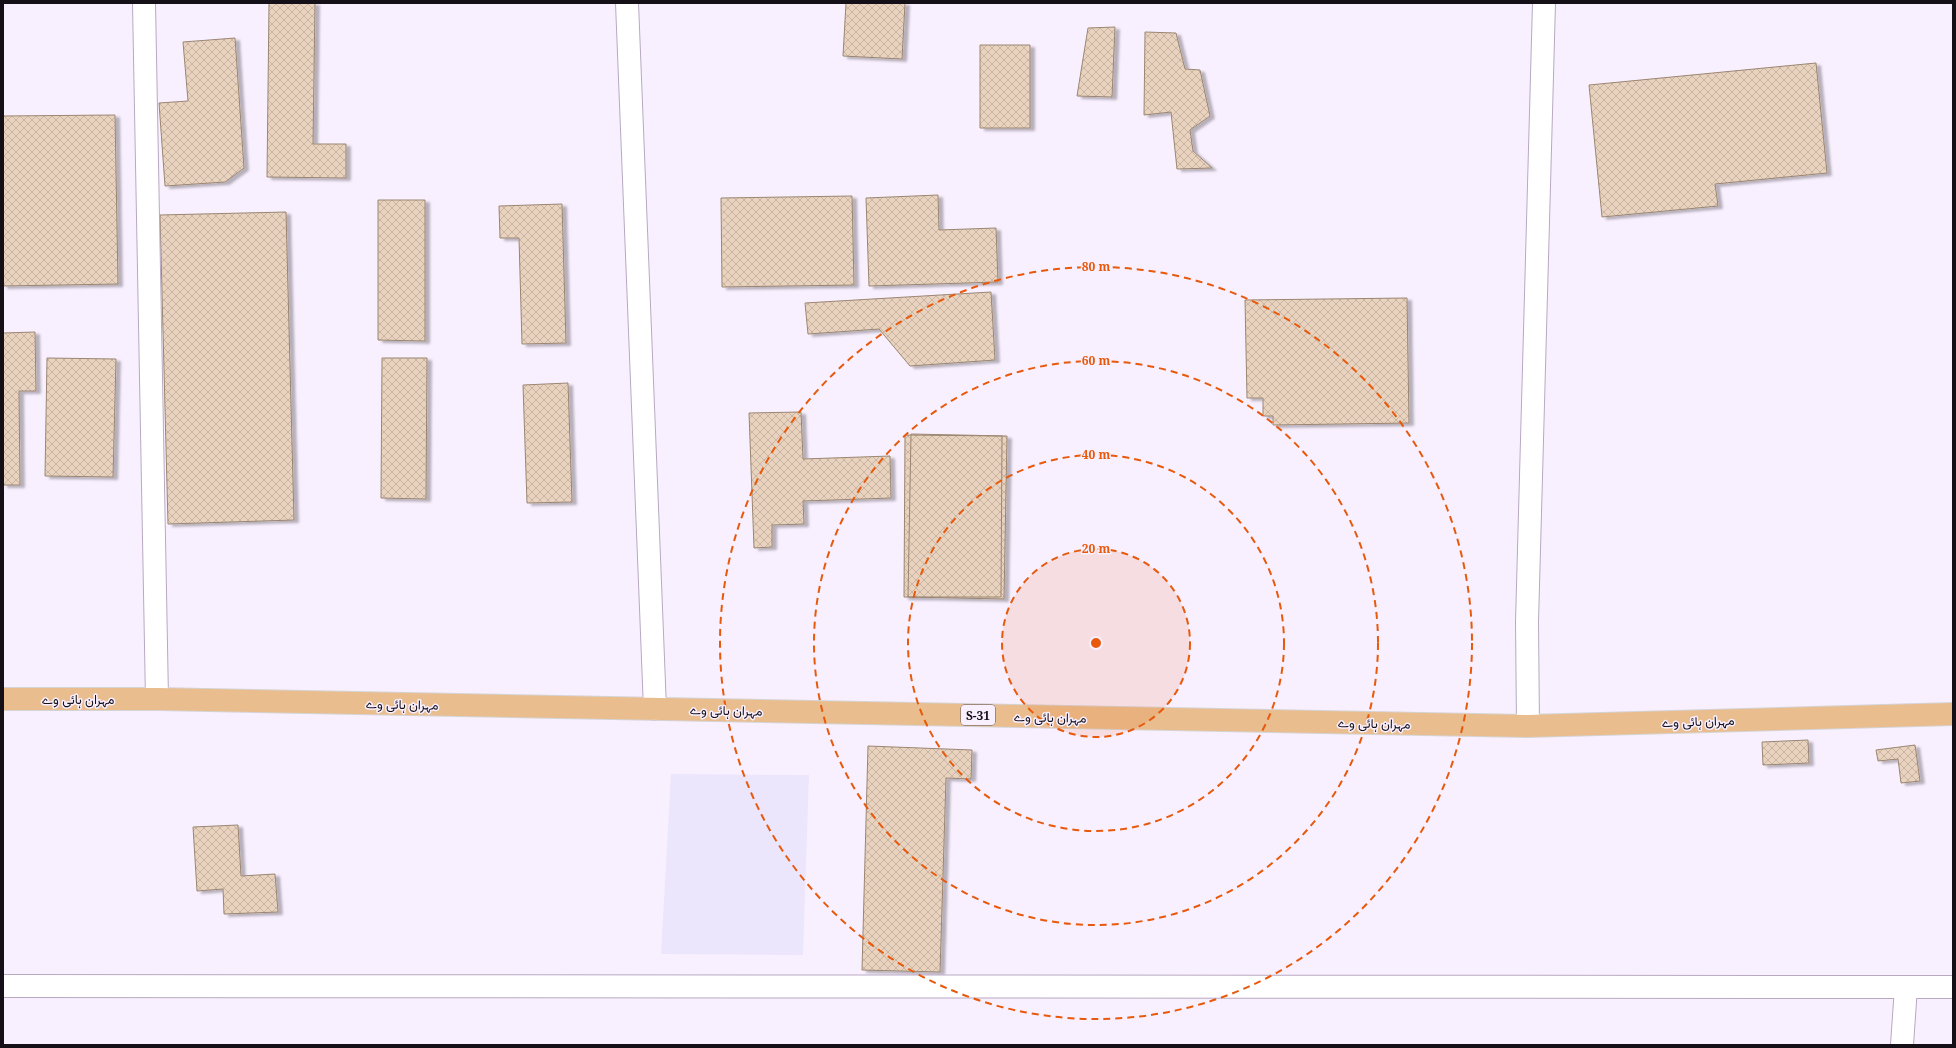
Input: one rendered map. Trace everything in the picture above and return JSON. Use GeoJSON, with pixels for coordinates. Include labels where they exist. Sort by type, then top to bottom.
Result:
{"type":"FeatureCollection","features":[{"type":"Feature","properties":{"kind":"main road","name":"مہران ہائی وے"},"geometry":{"type":"LineString","coordinates":[[3,699],[157,699],[1528,726],[1953,714]]}},
{"type":"Feature","properties":{"kind":"street"},"geometry":{"type":"LineString","coordinates":[[144,3],[157,699]]}},
{"type":"Feature","properties":{"kind":"street"},"geometry":{"type":"LineString","coordinates":[[627,3],[655,709]]}},
{"type":"Feature","properties":{"kind":"street"},"geometry":{"type":"LineString","coordinates":[[1528,726],[1526,622],[1544,3]]}},
{"type":"Feature","properties":{"kind":"street"},"geometry":{"type":"LineString","coordinates":[[3,986],[1953,987]]}},
{"type":"Feature","properties":{"kind":"street"},"geometry":{"type":"LineString","coordinates":[[1903,1036],[1906,987]]}},
{"type":"Feature","properties":{"kind":"shaded area"},"geometry":{"type":"Polygon","coordinates":[[[671,774],[809,775],[803,955],[661,954],[671,774]]]}},
{"type":"Feature","properties":{"kind":"building"},"geometry":{"type":"Polygon","coordinates":[[[269,3],[315,3],[313,144],[346,144],[346,178],[267,177],[269,3]]]}},
{"type":"Feature","properties":{"kind":"building"},"geometry":{"type":"Polygon","coordinates":[[[846,3],[905,3],[902,59],[843,56],[846,3]]]}},
{"type":"Feature","properties":{"kind":"building"},"geometry":{"type":"Polygon","coordinates":[[[1115,27],[1112,97],[1077,96],[1088,28],[1115,27]]]}},
{"type":"Feature","properties":{"kind":"building"},"geometry":{"type":"Polygon","coordinates":[[[1145,32],[1176,33],[1185,69],[1200,70],[1210,116],[1190,130],[1193,151],[1212,168],[1177,169],[1171,112],[1144,115],[1145,32]]]}},
{"type":"Feature","properties":{"kind":"building"},"geometry":{"type":"Polygon","coordinates":[[[235,38],[244,168],[225,182],[165,186],[159,103],[188,101],[183,42],[235,38]]]}},
{"type":"Feature","properties":{"kind":"building"},"geometry":{"type":"Polygon","coordinates":[[[980,45],[1030,45],[1030,128],[980,128],[980,45]]]}},
{"type":"Feature","properties":{"kind":"building"},"geometry":{"type":"Polygon","coordinates":[[[1816,63],[1827,173],[1715,184],[1718,206],[1602,217],[1589,85],[1816,63]]]}},
{"type":"Feature","properties":{"kind":"building"},"geometry":{"type":"Polygon","coordinates":[[[115,115],[118,284],[3,286],[3,116],[115,115]]]}},
{"type":"Feature","properties":{"kind":"building"},"geometry":{"type":"Polygon","coordinates":[[[938,195],[939,230],[996,228],[998,282],[869,286],[866,198],[938,195]]]}},
{"type":"Feature","properties":{"kind":"building"},"geometry":{"type":"Polygon","coordinates":[[[852,196],[854,285],[722,287],[721,198],[852,196]]]}},
{"type":"Feature","properties":{"kind":"building"},"geometry":{"type":"Polygon","coordinates":[[[378,200],[425,200],[425,341],[378,340],[378,200]]]}},
{"type":"Feature","properties":{"kind":"building"},"geometry":{"type":"Polygon","coordinates":[[[562,204],[566,343],[522,344],[519,238],[500,238],[499,206],[562,204]]]}},
{"type":"Feature","properties":{"kind":"building"},"geometry":{"type":"Polygon","coordinates":[[[286,212],[294,520],[168,524],[160,215],[286,212]]]}},
{"type":"Feature","properties":{"kind":"building"},"geometry":{"type":"Polygon","coordinates":[[[991,292],[995,360],[910,366],[879,329],[808,334],[805,303],[991,292]]]}},
{"type":"Feature","properties":{"kind":"building"},"geometry":{"type":"Polygon","coordinates":[[[1407,298],[1409,423],[1273,425],[1273,416],[1263,416],[1263,398],[1247,398],[1245,300],[1407,298]]]}},
{"type":"Feature","properties":{"kind":"building"},"geometry":{"type":"Polygon","coordinates":[[[35,332],[36,391],[19,391],[20,485],[3,485],[3,333],[35,332]]]}},
{"type":"Feature","properties":{"kind":"building"},"geometry":{"type":"Polygon","coordinates":[[[47,358],[116,359],[113,477],[45,476],[47,358]]]}},
{"type":"Feature","properties":{"kind":"building"},"geometry":{"type":"Polygon","coordinates":[[[382,358],[427,358],[426,499],[381,498],[382,358]]]}},
{"type":"Feature","properties":{"kind":"building"},"geometry":{"type":"Polygon","coordinates":[[[568,383],[572,502],[527,503],[523,385],[568,383]]]}},
{"type":"Feature","properties":{"kind":"building"},"geometry":{"type":"Polygon","coordinates":[[[801,412],[803,459],[890,456],[891,498],[803,501],[804,524],[772,525],[772,547],[754,548],[749,413],[801,412]]]}},
{"type":"Feature","properties":{"kind":"building"},"geometry":{"type":"Polygon","coordinates":[[[911,434],[1007,436],[1004,599],[908,597],[911,434]]]}},
{"type":"Feature","properties":{"kind":"building"},"geometry":{"type":"Polygon","coordinates":[[[905,435],[1002,436],[1001,597],[904,597],[905,435]]]}},
{"type":"Feature","properties":{"kind":"building"},"geometry":{"type":"Polygon","coordinates":[[[1808,740],[1809,763],[1763,765],[1762,742],[1808,740]]]}},
{"type":"Feature","properties":{"kind":"building"},"geometry":{"type":"Polygon","coordinates":[[[1915,745],[1920,781],[1901,783],[1898,759],[1878,761],[1876,750],[1915,745]]]}},
{"type":"Feature","properties":{"kind":"building"},"geometry":{"type":"Polygon","coordinates":[[[868,746],[972,750],[971,779],[946,778],[940,972],[862,970],[868,746]]]}},
{"type":"Feature","properties":{"kind":"building"},"geometry":{"type":"Polygon","coordinates":[[[238,825],[241,876],[275,874],[278,912],[224,914],[223,889],[197,891],[193,827],[238,825]]]}}]}
